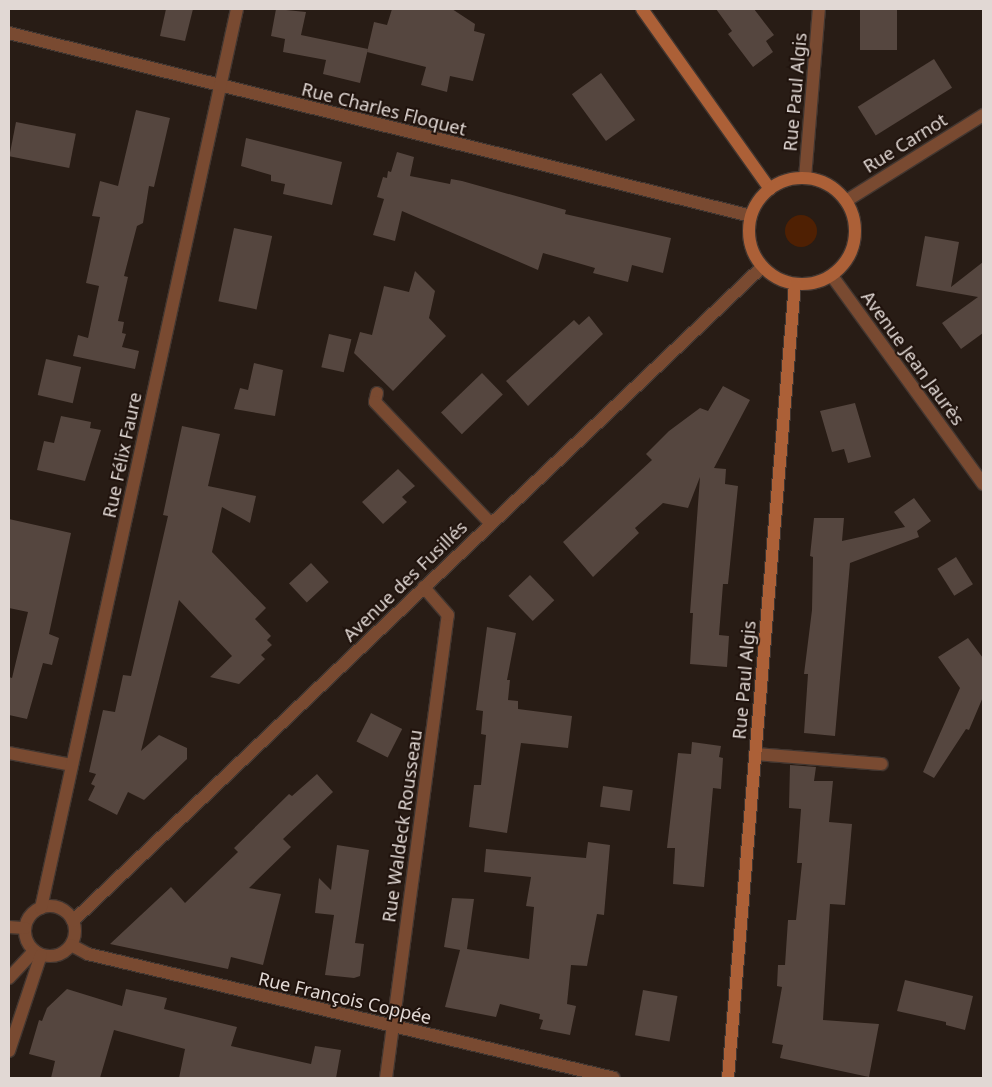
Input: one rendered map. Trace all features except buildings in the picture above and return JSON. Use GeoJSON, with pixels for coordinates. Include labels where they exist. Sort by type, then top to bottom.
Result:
{"type":"FeatureCollection","features":[{"type":"Feature","properties":{"kind":"street","name":"Rue Félix Faure"},"geometry":{"type":"LineString","coordinates":[[41,908],[237,9]]}},
{"type":"Feature","properties":{"kind":"street"},"geometry":{"type":"LineString","coordinates":[[642,9],[770,188]]}},
{"type":"Feature","properties":{"kind":"street","name":"Rue Paul Algis"},"geometry":{"type":"LineString","coordinates":[[805,178],[819,9]]}},
{"type":"Feature","properties":{"kind":"street","name":"Rue Charles Floquet"},"geometry":{"type":"LineString","coordinates":[[9,33],[220,87],[751,216]]}},
{"type":"Feature","properties":{"kind":"street","name":"Rue Carnot"},"geometry":{"type":"LineString","coordinates":[[846,201],[983,115]]}},
{"type":"Feature","properties":{"kind":"street"},"geometry":{"type":"LineString","coordinates":[[805,178],[828,185],[846,201],[852,213],[854,241],[850,254],[832,276],[814,283],[796,284],[777,278],[762,266],[750,242],[751,216],[770,188],[787,180],[805,178]]}},
{"type":"Feature","properties":{"kind":"street","name":"Avenue des Fusillés"},"geometry":{"type":"LineString","coordinates":[[73,921],[762,266]]}},
{"type":"Feature","properties":{"kind":"street","name":"Avenue Jean Jaurès"},"geometry":{"type":"LineString","coordinates":[[832,276],[983,484]]}},
{"type":"Feature","properties":{"kind":"street","name":"Rue Paul Algis"},"geometry":{"type":"LineString","coordinates":[[728,1078],[796,284]]}},
{"type":"Feature","properties":{"kind":"street"},"geometry":{"type":"LineString","coordinates":[[377,393],[376,402],[491,524]]}},
{"type":"Feature","properties":{"kind":"street","name":"Rue Waldeck Rousseau"},"geometry":{"type":"LineString","coordinates":[[386,1078],[448,616],[424,587]]}},
{"type":"Feature","properties":{"kind":"street"},"geometry":{"type":"LineString","coordinates":[[9,753],[72,765]]}},
{"type":"Feature","properties":{"kind":"street"},"geometry":{"type":"LineString","coordinates":[[755,754],[882,764]]}},
{"type":"Feature","properties":{"kind":"street"},"geometry":{"type":"LineString","coordinates":[[41,908],[63,910],[73,921],[75,938],[71,945],[58,956],[38,953],[28,944],[25,928],[30,916],[41,908]]}},
{"type":"Feature","properties":{"kind":"street"},"geometry":{"type":"LineString","coordinates":[[9,927],[25,928]]}},
{"type":"Feature","properties":{"kind":"street","name":"Rue François Coppée"},"geometry":{"type":"LineString","coordinates":[[71,945],[88,954],[393,1028],[614,1078]]}},
{"type":"Feature","properties":{"kind":"street"},"geometry":{"type":"LineString","coordinates":[[9,978],[38,953]]}},
{"type":"Feature","properties":{"kind":"street"},"geometry":{"type":"LineString","coordinates":[[9,1051],[38,953]]}},
{"type":"Feature","properties":{"kind":"shaded area"},"geometry":{"type":"Polygon","coordinates":[[[801,215],[813,219],[817,231],[813,243],[801,247],[789,243],[785,231],[789,219],[801,215]]]}}]}
